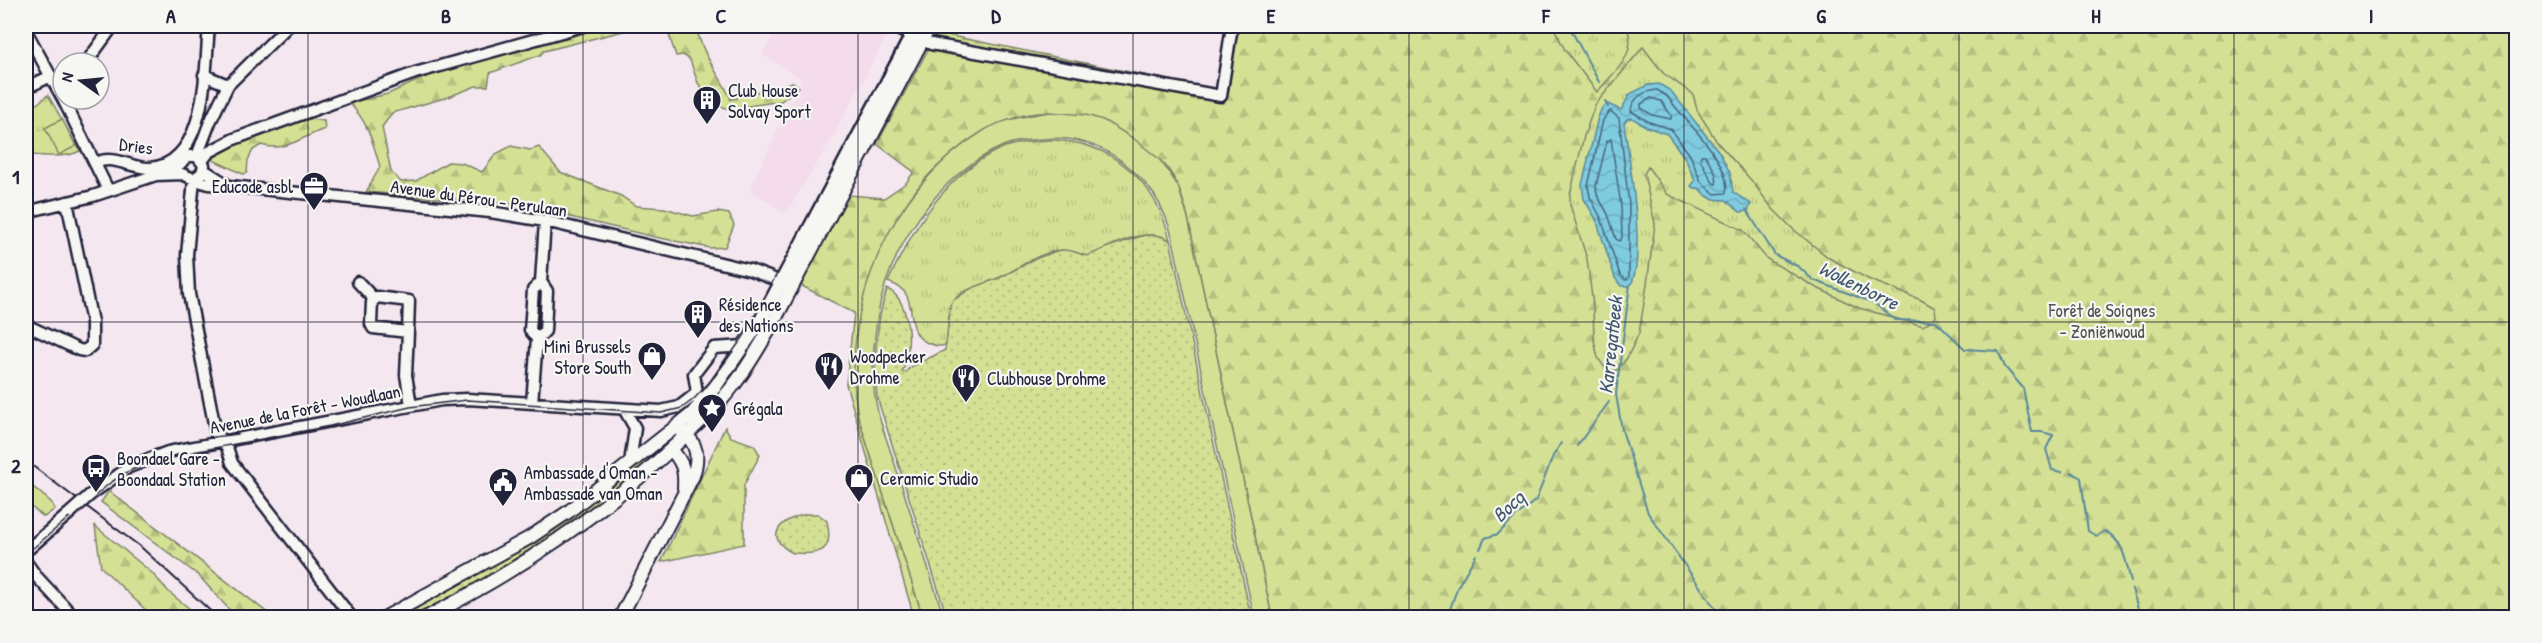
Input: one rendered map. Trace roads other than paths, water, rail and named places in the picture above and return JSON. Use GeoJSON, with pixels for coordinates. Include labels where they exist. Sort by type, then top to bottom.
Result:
{"type":"FeatureCollection","features":[{"type":"Feature","properties":{"kind":"main road"},"geometry":{"type":"LineString","coordinates":[[425,618],[500,577],[556,542],[623,492],[710,414],[751,361],[788,284],[917,34],[930,26]]}},
{"type":"Feature","properties":{"kind":"main road"},"geometry":{"type":"LineString","coordinates":[[384,618],[529,538],[568,512],[672,429],[745,346],[788,284]]}},
{"type":"Feature","properties":{"kind":"main road"},"geometry":{"type":"LineString","coordinates":[[620,618],[693,476],[697,463],[695,446],[687,435],[683,431],[672,429]]}},
{"type":"Feature","properties":{"kind":"main road"},"geometry":{"type":"LineString","coordinates":[[672,429],[671,449],[685,470],[684,492]]}},
{"type":"Feature","properties":{"kind":"street"},"geometry":{"type":"LineString","coordinates":[[95,51],[113,26]]}},
{"type":"Feature","properties":{"kind":"street"},"geometry":{"type":"LineString","coordinates":[[178,166],[200,116],[209,26]]}},
{"type":"Feature","properties":{"kind":"street"},"geometry":{"type":"LineString","coordinates":[[288,26],[228,85],[210,122],[199,169],[187,255],[189,294],[216,434],[227,447],[232,463],[352,618]]}},
{"type":"Feature","properties":{"kind":"street"},"geometry":{"type":"LineString","coordinates":[[199,169],[209,152],[234,139],[415,73],[583,26]]}},
{"type":"Feature","properties":{"kind":"street"},"geometry":{"type":"LineString","coordinates":[[890,26],[917,34],[931,44],[1221,96],[1232,26]]}},
{"type":"Feature","properties":{"kind":"street","name":"Dries"},"geometry":{"type":"LineString","coordinates":[[26,31],[51,76]]}},
{"type":"Feature","properties":{"kind":"street"},"geometry":{"type":"LineString","coordinates":[[204,75],[228,85]]}},
{"type":"Feature","properties":{"kind":"street"},"geometry":{"type":"LineString","coordinates":[[26,88],[51,76]]}},
{"type":"Feature","properties":{"kind":"street","name":"Dries"},"geometry":{"type":"LineString","coordinates":[[70,111],[108,190]]}},
{"type":"Feature","properties":{"kind":"street"},"geometry":{"type":"LineString","coordinates":[[26,212],[68,202],[156,175],[178,166],[187,156],[199,169]]}},
{"type":"Feature","properties":{"kind":"street","name":"Dries"},"geometry":{"type":"LineString","coordinates":[[96,163],[109,159],[143,168],[178,166]]}},
{"type":"Feature","properties":{"kind":"street","name":"Avenue du Pérou - Perulaan"},"geometry":{"type":"LineString","coordinates":[[178,166],[199,169],[202,182],[490,212],[545,221],[750,270],[788,284]]}},
{"type":"Feature","properties":{"kind":"street"},"geometry":{"type":"LineString","coordinates":[[26,325],[79,350],[85,351],[92,345],[92,322],[68,202]]}},
{"type":"Feature","properties":{"kind":"street"},"geometry":{"type":"LineString","coordinates":[[532,403],[537,339],[530,330],[533,290],[541,282],[545,221]]}},
{"type":"Feature","properties":{"kind":"street"},"geometry":{"type":"LineString","coordinates":[[358,282],[374,298],[409,301],[406,375],[411,405]]}},
{"type":"Feature","properties":{"kind":"street"},"geometry":{"type":"LineString","coordinates":[[374,298],[371,324],[373,328],[408,332]]}},
{"type":"Feature","properties":{"kind":"street"},"geometry":{"type":"LineString","coordinates":[[698,399],[694,374],[714,348],[745,346]]}},
{"type":"Feature","properties":{"kind":"street","name":"Avenue de la Forêt - Woudlaan"},"geometry":{"type":"LineString","coordinates":[[26,551],[90,495],[129,466],[168,452],[308,427],[411,405],[460,399],[666,411],[698,399]]}},
{"type":"Feature","properties":{"kind":"street"},"geometry":{"type":"LineString","coordinates":[[624,409],[635,428],[630,463]]}},
{"type":"Feature","properties":{"kind":"street"},"geometry":{"type":"LineString","coordinates":[[26,562],[75,618]]}},
{"type":"Feature","properties":{"kind":"water"},"geometry":{"type":"Polygon","coordinates":[[[1659,84],[1671,91],[1720,153],[1730,173],[1733,192],[1751,204],[1748,211],[1740,212],[1726,200],[1710,198],[1699,188],[1691,186],[1695,181],[1685,158],[1667,134],[1647,127],[1632,118],[1627,119],[1624,123],[1635,208],[1637,255],[1635,273],[1630,286],[1621,286],[1615,278],[1596,219],[1584,199],[1582,185],[1602,108],[1608,104],[1621,110],[1630,94],[1648,85],[1659,84]]]}},
{"type":"Feature","properties":{"kind":"waterway","name":"Karregatbeek"},"geometry":{"type":"LineString","coordinates":[[1569,26],[1599,82]]}},
{"type":"Feature","properties":{"kind":"waterway","name":"Karregatbeek"},"geometry":{"type":"LineString","coordinates":[[1605,101],[1608,107]]}},
{"type":"Feature","properties":{"kind":"waterway","name":"Wollenborre"},"geometry":{"type":"LineString","coordinates":[[1746,209],[1775,255],[1799,267],[1813,280],[1874,303],[1895,320],[1936,321],[1965,349],[1998,351],[2005,367],[2023,388],[2032,432],[2053,435],[2046,449],[2052,470],[2062,472]]}},
{"type":"Feature","properties":{"kind":"waterway","name":"Karregatbeek"},"geometry":{"type":"LineString","coordinates":[[1630,284],[1616,394],[1622,430],[1648,513],[1717,611]]}},
{"type":"Feature","properties":{"kind":"waterway","name":"Bocq"},"geometry":{"type":"LineString","coordinates":[[1577,446],[1609,402]]}},
{"type":"Feature","properties":{"kind":"waterway","name":"Bocq"},"geometry":{"type":"LineString","coordinates":[[1480,549],[1485,538],[1498,534],[1536,500],[1553,456],[1561,443]]}},
{"type":"Feature","properties":{"kind":"waterway","name":"Wollenborre"},"geometry":{"type":"LineString","coordinates":[[2071,472],[2081,478],[2088,531],[2096,536],[2105,531],[2116,540],[2126,560],[2131,582]]}},
{"type":"Feature","properties":{"kind":"waterway","name":"Bocq"},"geometry":{"type":"LineString","coordinates":[[1447,618],[1458,586],[1476,555]]}},
{"type":"Feature","properties":{"kind":"waterway","name":"Wollenborre"},"geometry":{"type":"LineString","coordinates":[[2132,589],[2141,618]]}},
{"type":"Feature","properties":{"kind":"tram line"},"geometry":{"type":"LineString","coordinates":[[26,554],[110,483],[127,472],[156,459],[330,426],[410,407],[467,400],[661,413],[682,408],[694,399],[715,376],[744,336],[908,26]]}},
{"type":"Feature","properties":{"kind":"tram line"},"geometry":{"type":"LineString","coordinates":[[109,475],[137,456],[153,450],[186,441],[238,434]]}},
{"type":"Feature","properties":{"kind":"railway"},"geometry":{"type":"LineString","coordinates":[[26,461],[142,548],[218,618]]}},
{"type":"Feature","properties":{"kind":"place","name":"Club House Solvay Sport"},"geometry":{"type":"Point","coordinates":[707,126]}},
{"type":"Feature","properties":{"kind":"place","name":"Educode asbl"},"geometry":{"type":"Point","coordinates":[314,212]}},
{"type":"Feature","properties":{"kind":"place","name":"Résidence des Nations"},"geometry":{"type":"Point","coordinates":[698,340]}},
{"type":"Feature","properties":{"kind":"place","name":"Mini Brussels Store South"},"geometry":{"type":"Point","coordinates":[652,382]}},
{"type":"Feature","properties":{"kind":"place","name":"Woodpecker Drohme"},"geometry":{"type":"Point","coordinates":[829,392]}},
{"type":"Feature","properties":{"kind":"place","name":"Clubhouse Drohme"},"geometry":{"type":"Point","coordinates":[966,404]}},
{"type":"Feature","properties":{"kind":"place","name":"Grégala"},"geometry":{"type":"Point","coordinates":[712,434]}},
{"type":"Feature","properties":{"kind":"place","name":"Boondael Gare - Boondaal Station"},"geometry":{"type":"Point","coordinates":[96,494]}},
{"type":"Feature","properties":{"kind":"place","name":"Ceramic Studio"},"geometry":{"type":"Point","coordinates":[859,504]}},
{"type":"Feature","properties":{"kind":"place","name":"Ambassade d'Oman - Ambassade van Oman"},"geometry":{"type":"Point","coordinates":[503,508]}},
{"type":"Feature","properties":{"kind":"park label","name":"Forêt de Soignes - Zoniënwoud"},"geometry":{"type":"Point","coordinates":[2102,320]}}]}
